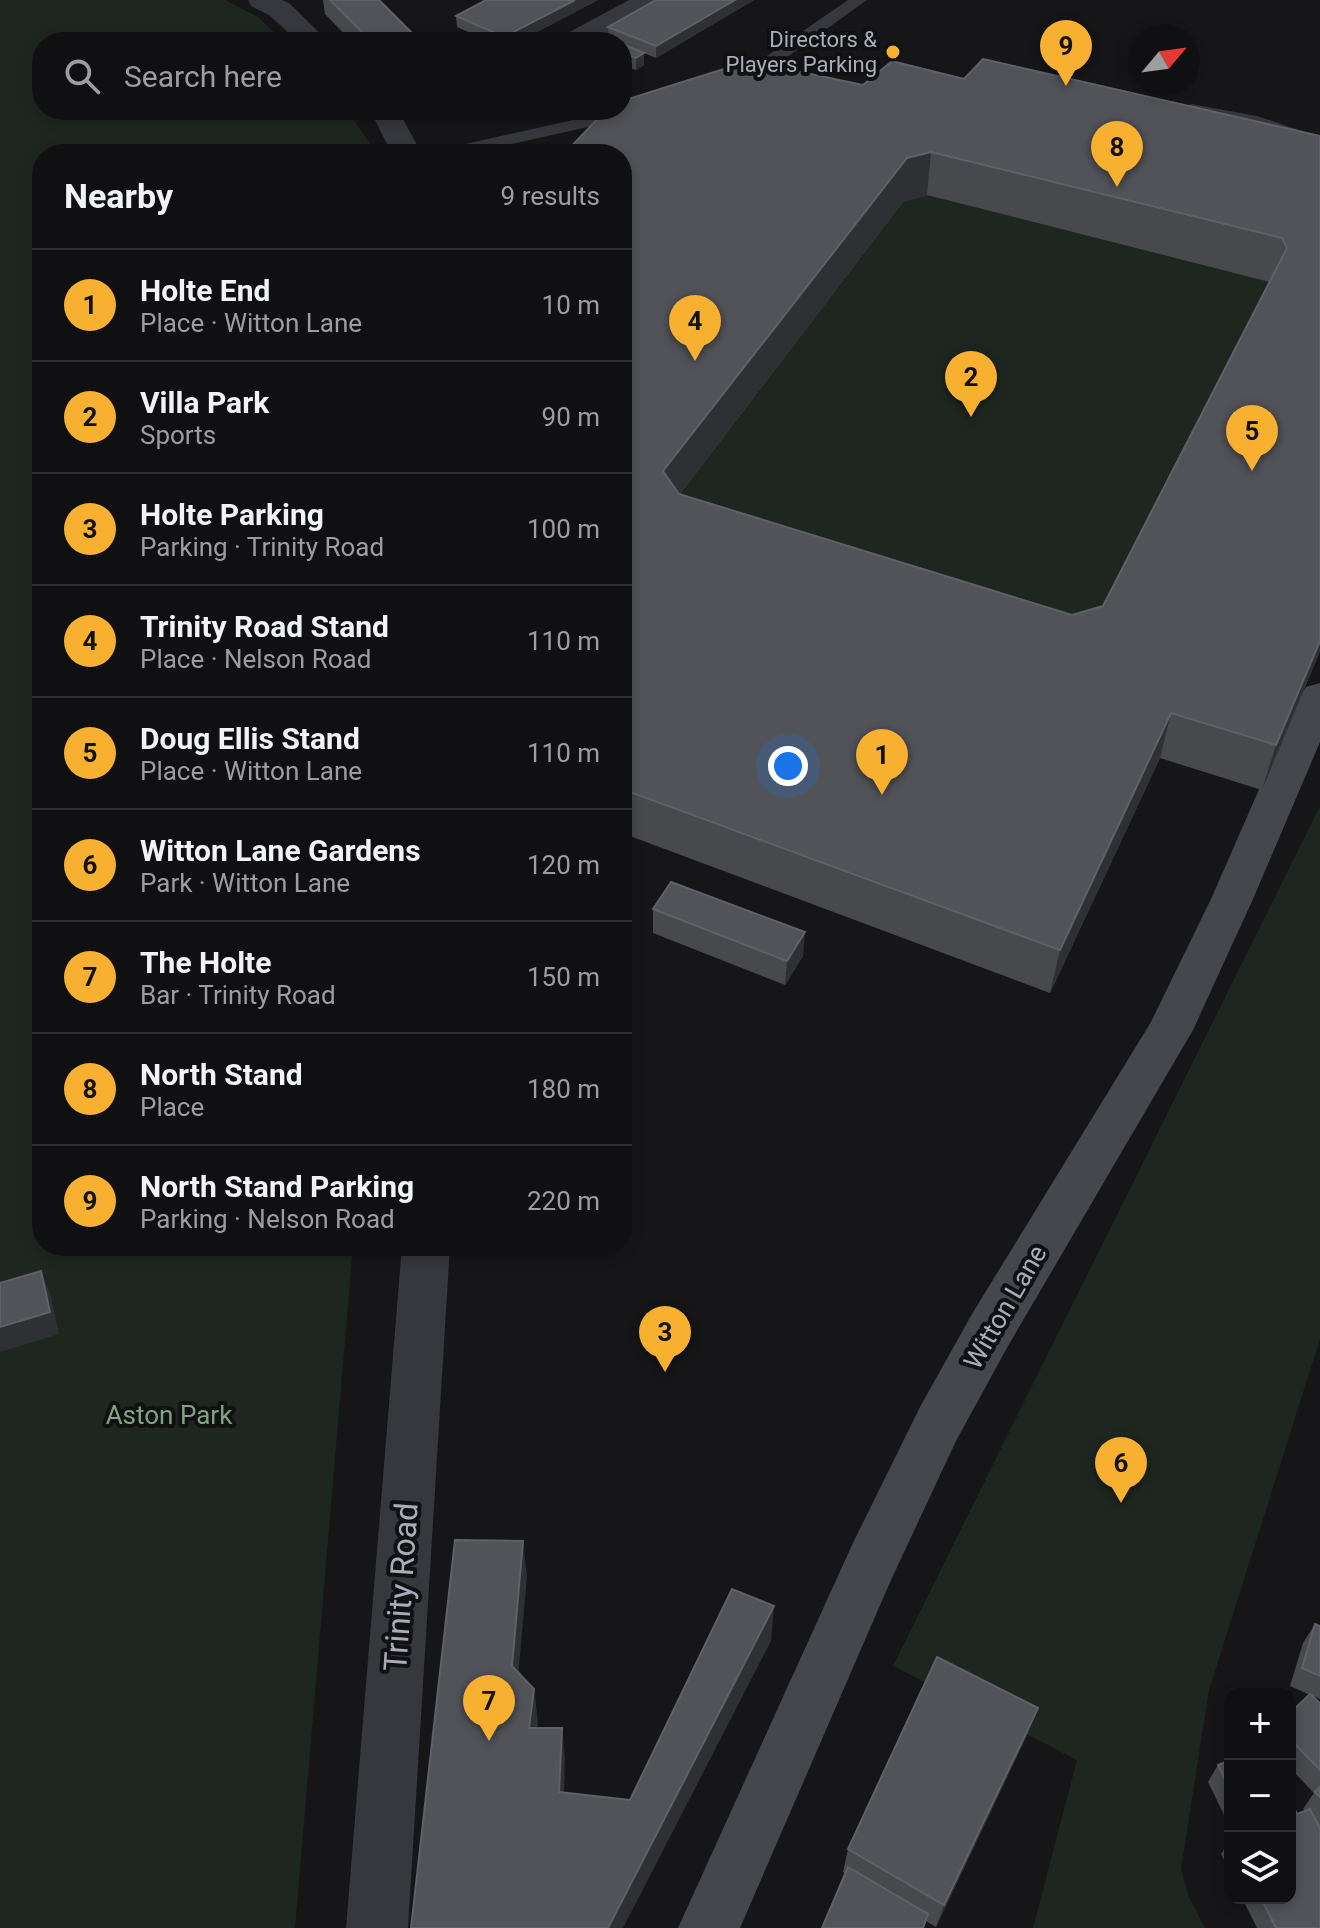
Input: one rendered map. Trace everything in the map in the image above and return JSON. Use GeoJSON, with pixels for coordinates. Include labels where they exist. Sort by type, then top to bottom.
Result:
{"type":"FeatureCollection","features":[{"type":"Feature","properties":{"kind":"main road","name":"Witton Lane"},"geometry":{"type":"LineString","coordinates":[[709,1928],[871,1563],[938,1424],[990,1330],[1170,1030],[1232,899],[1320,696]]}},
{"type":"Feature","properties":{"kind":"street"},"geometry":{"type":"LineString","coordinates":[[590,32],[649,0]]}},
{"type":"Feature","properties":{"kind":"street"},"geometry":{"type":"LineString","coordinates":[[280,3],[306,32]]}},
{"type":"Feature","properties":{"kind":"street"},"geometry":{"type":"LineString","coordinates":[[389,120],[402,144]]}},
{"type":"Feature","properties":{"kind":"street","name":"Trinity Road"},"geometry":{"type":"LineString","coordinates":[[377,1928],[425,1256]]}},
{"type":"Feature","properties":{"kind":"lane"},"geometry":{"type":"LineString","coordinates":[[729,91],[859,0]]}},
{"type":"Feature","properties":{"kind":"lane"},"geometry":{"type":"LineString","coordinates":[[632,112],[652,108]]}},
{"type":"Feature","properties":{"kind":"lane"},"geometry":{"type":"LineString","coordinates":[[1191,109],[1251,120],[1320,143]]}},
{"type":"Feature","properties":{"kind":"lane"},"geometry":{"type":"LineString","coordinates":[[488,144],[597,120]]}},
{"type":"Feature","properties":{"kind":"green space","name":"Aston Park"},"geometry":{"type":"Polygon","coordinates":[[[0,0],[225,0],[258,17],[273,32],[32,32],[32,120],[354,120],[370,144],[32,144],[32,1256],[352,1256],[295,1928],[0,1928],[0,0]]]}},
{"type":"Feature","properties":{"kind":"green space"},"geometry":{"type":"Polygon","coordinates":[[[632,149],[1320,182],[1320,651],[1262,790],[1160,758],[1050,993],[632,837],[632,149]]]}},
{"type":"Feature","properties":{"kind":"green space"},"geometry":{"type":"Polygon","coordinates":[[[1320,806],[1320,1339],[1209,1690],[1181,1869],[1189,1897],[1205,1928],[1033,1928],[1077,1760],[893,1666],[1320,806]]]}},
{"type":"Feature","properties":{"kind":"building"},"geometry":{"type":"Polygon","coordinates":[[[330,0],[379,0],[411,32],[362,32],[330,0]]]}},
{"type":"Feature","properties":{"kind":"building"},"geometry":{"type":"Polygon","coordinates":[[[486,0],[575,0],[514,32],[493,32],[456,16],[486,0]]]}},
{"type":"Feature","properties":{"kind":"building"},"geometry":{"type":"Polygon","coordinates":[[[656,0],[735,0],[656,46],[632,36],[632,32],[608,27],[656,0]]]}},
{"type":"Feature","properties":{"kind":"building"},"geometry":{"type":"Polygon","coordinates":[[[632,48],[644,53],[636,58],[632,57],[632,48]]]}},
{"type":"Feature","properties":{"kind":"building"},"geometry":{"type":"Polygon","coordinates":[[[983,59],[1128,92],[1128,96],[1145,96],[1320,136],[1320,641],[1276,745],[1171,713],[1060,950],[632,793],[632,144],[574,144],[596,120],[632,120],[632,98],[749,61],[863,85],[892,61],[964,79],[983,59]],[[931,152],[907,158],[663,471],[679,494],[1072,615],[1103,606],[1287,248],[1282,238],[931,152]]]}},
{"type":"Feature","properties":{"kind":"building"},"geometry":{"type":"Polygon","coordinates":[[[671,882],[805,932],[787,961],[653,909],[671,882]]]}},
{"type":"Feature","properties":{"kind":"building"},"geometry":{"type":"Polygon","coordinates":[[[41,1271],[50,1312],[0,1327],[0,1283],[41,1271]]]}},
{"type":"Feature","properties":{"kind":"building"},"geometry":{"type":"Polygon","coordinates":[[[455,1540],[523,1541],[512,1666],[534,1689],[529,1728],[562,1728],[559,1792],[630,1800],[732,1589],[774,1606],[608,1928],[411,1928],[455,1540]]]}},
{"type":"Feature","properties":{"kind":"building"},"geometry":{"type":"Polygon","coordinates":[[[1315,1624],[1320,1626],[1320,1676],[1302,1668],[1315,1624]]]}},
{"type":"Feature","properties":{"kind":"building"},"geometry":{"type":"Polygon","coordinates":[[[937,1657],[1038,1708],[944,1905],[848,1849],[937,1657]]]}},
{"type":"Feature","properties":{"kind":"building"},"geometry":{"type":"Polygon","coordinates":[[[1310,1694],[1320,1703],[1320,1770],[1296,1745],[1296,1707],[1310,1694]]]}},
{"type":"Feature","properties":{"kind":"building"},"geometry":{"type":"Polygon","coordinates":[[[1224,1762],[1224,1778],[1218,1765],[1224,1762]]]}},
{"type":"Feature","properties":{"kind":"building"},"geometry":{"type":"Polygon","coordinates":[[[1310,1809],[1320,1828],[1320,1928],[1276,1928],[1264,1904],[1296,1904],[1296,1812],[1310,1809]]]}},
{"type":"Feature","properties":{"kind":"building"},"geometry":{"type":"Polygon","coordinates":[[[848,1867],[928,1914],[923,1928],[822,1928],[848,1867]]]}},
{"type":"Feature","properties":{"kind":"place","name":"Directors & Players Parking"},"geometry":{"type":"Point","coordinates":[893,52]}},
{"type":"Feature","properties":{"kind":"place","name":"North Stand Parking"},"geometry":{"type":"Point","coordinates":[1066,86]}},
{"type":"Feature","properties":{"kind":"place","name":"North Stand"},"geometry":{"type":"Point","coordinates":[1117,187]}},
{"type":"Feature","properties":{"kind":"place","name":"Trinity Road Stand"},"geometry":{"type":"Point","coordinates":[695,361]}},
{"type":"Feature","properties":{"kind":"place","name":"Villa Park"},"geometry":{"type":"Point","coordinates":[971,417]}},
{"type":"Feature","properties":{"kind":"place","name":"Doug Ellis Stand"},"geometry":{"type":"Point","coordinates":[1252,471]}},
{"type":"Feature","properties":{"kind":"place","name":"Holte End"},"geometry":{"type":"Point","coordinates":[882,795]}},
{"type":"Feature","properties":{"kind":"place","name":"Holte Parking"},"geometry":{"type":"Point","coordinates":[665,1372]}},
{"type":"Feature","properties":{"kind":"place","name":"Witton Lane Gardens"},"geometry":{"type":"Point","coordinates":[1121,1503]}},
{"type":"Feature","properties":{"kind":"place","name":"The Holte"},"geometry":{"type":"Point","coordinates":[489,1741]}}]}
